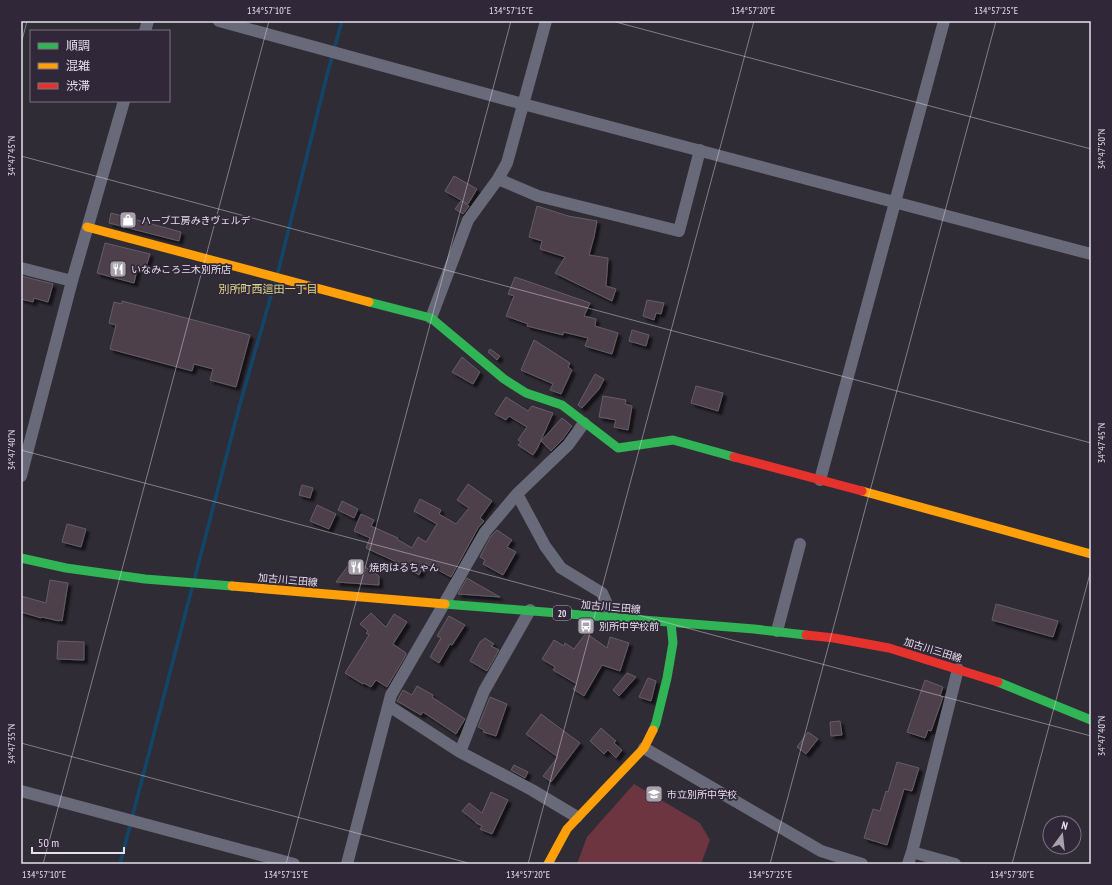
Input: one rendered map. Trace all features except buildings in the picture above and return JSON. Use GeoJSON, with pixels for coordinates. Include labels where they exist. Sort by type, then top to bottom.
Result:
{"type":"FeatureCollection","features":[{"type":"Feature","properties":{"kind":"street"},"geometry":{"type":"LineString","coordinates":[[219,21],[523,104],[1091,254]]}},
{"type":"Feature","properties":{"kind":"street"},"geometry":{"type":"LineString","coordinates":[[431,318],[468,220],[498,179],[507,163],[546,21]]}},
{"type":"Feature","properties":{"kind":"street"},"geometry":{"type":"LineString","coordinates":[[820,480],[944,21]]}},
{"type":"Feature","properties":{"kind":"street"},"geometry":{"type":"LineString","coordinates":[[21,476],[72,281],[124,102]]}},
{"type":"Feature","properties":{"kind":"street"},"geometry":{"type":"LineString","coordinates":[[498,179],[538,196],[679,231],[700,150]]}},
{"type":"Feature","properties":{"kind":"street"},"geometry":{"type":"LineString","coordinates":[[87,227],[431,318],[504,379],[526,393],[562,405],[618,448],[673,440],[1091,554]]}},
{"type":"Feature","properties":{"kind":"street"},"geometry":{"type":"LineString","coordinates":[[21,268],[72,281]]}},
{"type":"Feature","properties":{"kind":"street"},"geometry":{"type":"LineString","coordinates":[[347,864],[391,695],[484,532],[517,494],[568,445],[584,423]]}},
{"type":"Feature","properties":{"kind":"street"},"geometry":{"type":"LineString","coordinates":[[517,494],[545,546],[561,568],[602,593],[613,618]]}},
{"type":"Feature","properties":{"kind":"street"},"geometry":{"type":"LineString","coordinates":[[777,631],[800,544]]}},
{"type":"Feature","properties":{"kind":"street","name":"加古川三田線"},"geometry":{"type":"LineString","coordinates":[[21,558],[66,568],[145,579],[777,631],[834,638],[889,648],[1001,682],[1091,720]]}},
{"type":"Feature","properties":{"kind":"street"},"geometry":{"type":"LineString","coordinates":[[460,752],[484,691],[530,610]]}},
{"type":"Feature","properties":{"kind":"street"},"geometry":{"type":"LineString","coordinates":[[548,864],[567,829],[644,748],[656,723],[667,678],[673,643],[671,623]]}},
{"type":"Feature","properties":{"kind":"street"},"geometry":{"type":"LineString","coordinates":[[955,864],[910,858],[958,669]]}},
{"type":"Feature","properties":{"kind":"street"},"geometry":{"type":"LineString","coordinates":[[389,706],[460,752],[532,790],[577,817]]}},
{"type":"Feature","properties":{"kind":"street"},"geometry":{"type":"LineString","coordinates":[[644,748],[820,851],[862,864]]}},
{"type":"Feature","properties":{"kind":"street"},"geometry":{"type":"LineString","coordinates":[[21,791],[294,864]]}},
{"type":"Feature","properties":{"kind":"shaded area"},"geometry":{"type":"Polygon","coordinates":[[[634,784],[700,823],[710,840],[701,864],[577,864],[587,837],[634,784]]]}},
{"type":"Feature","properties":{"kind":"waterway"},"geometry":{"type":"LineString","coordinates":[[278,272],[342,21]]}},
{"type":"Feature","properties":{"kind":"waterway"},"geometry":{"type":"LineString","coordinates":[[195,577],[240,404],[275,282]]}},
{"type":"Feature","properties":{"kind":"waterway"},"geometry":{"type":"LineString","coordinates":[[120,864],[192,588]]}},
{"type":"Feature","properties":{"kind":"traffic: fast"},"geometry":{"type":"LineString","coordinates":[[369,302],[431,318],[504,379],[526,393],[562,405],[618,448],[673,440],[734,457]]}},
{"type":"Feature","properties":{"kind":"traffic: fast"},"geometry":{"type":"LineString","coordinates":[[21,558],[66,568],[145,579],[232,586]]}},
{"type":"Feature","properties":{"kind":"traffic: fast"},"geometry":{"type":"LineString","coordinates":[[445,604],[754,629],[806,635]]}},
{"type":"Feature","properties":{"kind":"traffic: fast"},"geometry":{"type":"LineString","coordinates":[[653,730],[667,678],[673,643],[671,623]]}},
{"type":"Feature","properties":{"kind":"traffic: fast"},"geometry":{"type":"LineString","coordinates":[[998,682],[1091,720]]}},
{"type":"Feature","properties":{"kind":"traffic: slow"},"geometry":{"type":"LineString","coordinates":[[87,227],[369,302]]}},
{"type":"Feature","properties":{"kind":"traffic: slow"},"geometry":{"type":"LineString","coordinates":[[862,491],[1091,554]]}},
{"type":"Feature","properties":{"kind":"traffic: slow"},"geometry":{"type":"LineString","coordinates":[[232,586],[445,604]]}},
{"type":"Feature","properties":{"kind":"traffic: slow"},"geometry":{"type":"LineString","coordinates":[[548,864],[567,829],[644,748],[653,730]]}},
{"type":"Feature","properties":{"kind":"traffic: jam"},"geometry":{"type":"LineString","coordinates":[[734,457],[862,491]]}},
{"type":"Feature","properties":{"kind":"traffic: jam"},"geometry":{"type":"LineString","coordinates":[[806,635],[834,638],[889,648],[998,682]]}},
{"type":"Feature","properties":{"kind":"place","name":"ハーブ工房みきヴェルデ"},"geometry":{"type":"Point","coordinates":[128,220]}},
{"type":"Feature","properties":{"kind":"place","name":"いなみころ三木別所店"},"geometry":{"type":"Point","coordinates":[118,269]}},
{"type":"Feature","properties":{"kind":"place","name":"焼肉はるちゃん"},"geometry":{"type":"Point","coordinates":[356,567]}},
{"type":"Feature","properties":{"kind":"place","name":"別所中学校前"},"geometry":{"type":"Point","coordinates":[586,626]}},
{"type":"Feature","properties":{"kind":"place","name":"市立別所中学校"},"geometry":{"type":"Point","coordinates":[654,794]}},
{"type":"Feature","properties":{"kind":"district","name":"別所町西這田一丁目"},"geometry":{"type":"Point","coordinates":[268,289]}}]}
